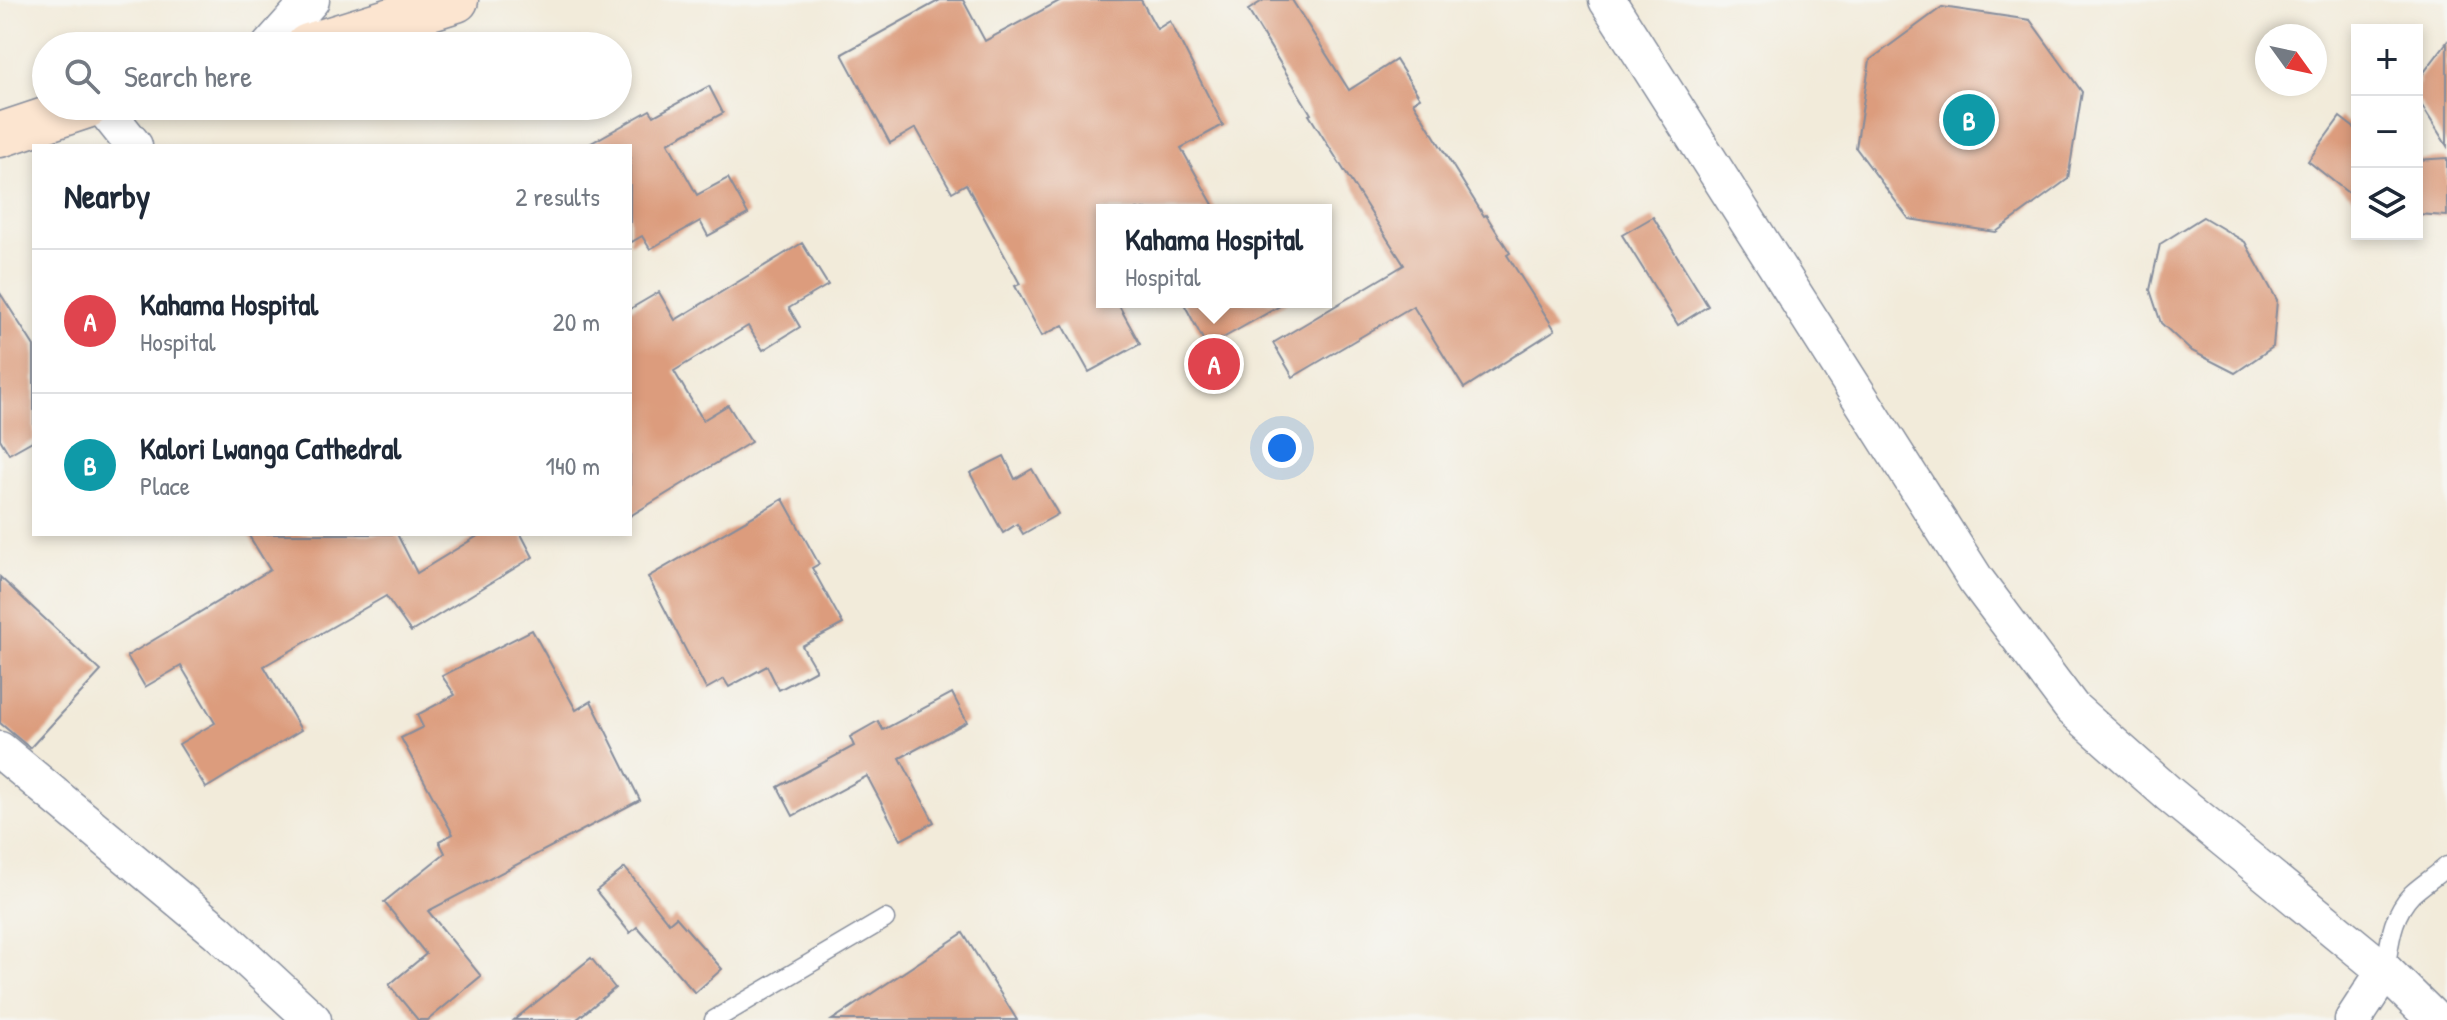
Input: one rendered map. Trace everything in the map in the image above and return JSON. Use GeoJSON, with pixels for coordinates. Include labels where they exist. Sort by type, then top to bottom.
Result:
{"type":"FeatureCollection","features":[{"type":"Feature","properties":{"kind":"street"},"geometry":{"type":"LineString","coordinates":[[282,32],[311,0]]}},
{"type":"Feature","properties":{"kind":"street"},"geometry":{"type":"LineString","coordinates":[[353,32],[456,0]]}},
{"type":"Feature","properties":{"kind":"street"},"geometry":{"type":"LineString","coordinates":[[1607,0],[1976,580],[2072,708],[2169,794],[2385,971],[2435,1020]]}},
{"type":"Feature","properties":{"kind":"street"},"geometry":{"type":"LineString","coordinates":[[0,135],[45,120]]}},
{"type":"Feature","properties":{"kind":"street"},"geometry":{"type":"LineString","coordinates":[[113,120],[132,144]]}},
{"type":"Feature","properties":{"kind":"street"},"geometry":{"type":"LineString","coordinates":[[0,750],[218,932],[313,1020]]}},
{"type":"Feature","properties":{"kind":"street"},"geometry":{"type":"LineString","coordinates":[[2353,1020],[2385,971]]}},
{"type":"Feature","properties":{"kind":"lane"},"geometry":{"type":"LineString","coordinates":[[2385,971],[2393,925],[2400,909],[2413,893],[2447,866]]}},
{"type":"Feature","properties":{"kind":"lane"},"geometry":{"type":"LineString","coordinates":[[714,1020],[885,919]]}},
{"type":"Feature","properties":{"kind":"building"},"geometry":{"type":"Polygon","coordinates":[[[940,0],[963,0],[985,41],[1061,0],[1141,0],[1157,29],[1170,21],[1223,125],[1181,148],[1213,204],[1096,204],[1096,308],[1120,308],[1140,344],[1089,372],[1063,325],[1042,336],[1015,286],[1020,284],[966,184],[952,192],[916,128],[890,143],[842,54],[940,0]]]}},
{"type":"Feature","properties":{"kind":"building"},"geometry":{"type":"Polygon","coordinates":[[[1264,0],[1292,0],[1349,90],[1396,60],[1420,98],[1413,102],[1510,253],[1507,255],[1555,330],[1464,388],[1413,306],[1293,377],[1273,343],[1404,265],[1309,115],[1248,10],[1264,0]]]}},
{"type":"Feature","properties":{"kind":"building"},"geometry":{"type":"Polygon","coordinates":[[[1942,7],[2030,20],[2082,92],[2068,179],[1996,232],[1909,219],[1856,148],[1870,60],[1942,7]]]}},
{"type":"Feature","properties":{"kind":"building"},"geometry":{"type":"Polygon","coordinates":[[[2447,42],[2447,146],[2423,108],[2423,74],[2447,42]]]}},
{"type":"Feature","properties":{"kind":"building"},"geometry":{"type":"Polygon","coordinates":[[[709,86],[723,113],[668,143],[697,195],[728,178],[748,214],[708,236],[700,221],[650,249],[642,236],[632,242],[632,144],[590,144],[650,110],[654,116],[709,86]]]}},
{"type":"Feature","properties":{"kind":"building"},"geometry":{"type":"Polygon","coordinates":[[[2340,117],[2351,125],[2351,195],[2308,161],[2340,117]]]}},
{"type":"Feature","properties":{"kind":"building"},"geometry":{"type":"Polygon","coordinates":[[[2447,158],[2447,216],[2423,214],[2423,160],[2447,158]]]}},
{"type":"Feature","properties":{"kind":"building"},"geometry":{"type":"Polygon","coordinates":[[[1653,217],[1708,306],[1678,325],[1622,235],[1653,217]]]}},
{"type":"Feature","properties":{"kind":"building"},"geometry":{"type":"Polygon","coordinates":[[[2203,217],[2245,242],[2277,300],[2273,347],[2235,373],[2190,350],[2161,323],[2150,290],[2160,244],[2203,217]]]}},
{"type":"Feature","properties":{"kind":"building"},"geometry":{"type":"Polygon","coordinates":[[[802,243],[828,285],[789,308],[800,327],[763,350],[748,326],[674,371],[703,420],[728,405],[751,442],[632,515],[632,308],[659,292],[675,320],[802,243]]]}},
{"type":"Feature","properties":{"kind":"building"},"geometry":{"type":"Polygon","coordinates":[[[0,293],[32,343],[32,441],[9,454],[0,439],[0,293]]]}},
{"type":"Feature","properties":{"kind":"building"},"geometry":{"type":"Polygon","coordinates":[[[1186,308],[1276,308],[1207,347],[1186,308]]]}},
{"type":"Feature","properties":{"kind":"building"},"geometry":{"type":"Polygon","coordinates":[[[1004,456],[1015,479],[1032,469],[1058,514],[1023,534],[1017,524],[1003,533],[970,473],[1004,456]]]}},
{"type":"Feature","properties":{"kind":"building"},"geometry":{"type":"Polygon","coordinates":[[[783,499],[819,564],[812,568],[843,624],[802,646],[816,670],[779,690],[767,666],[729,687],[724,679],[706,689],[648,577],[783,499]]]}},
{"type":"Feature","properties":{"kind":"building"},"geometry":{"type":"Polygon","coordinates":[[[249,536],[398,536],[417,573],[478,536],[522,536],[533,557],[411,632],[386,596],[264,666],[301,730],[206,788],[179,744],[215,723],[181,666],[145,687],[127,656],[270,570],[249,536]]]}},
{"type":"Feature","properties":{"kind":"building"},"geometry":{"type":"Polygon","coordinates":[[[0,577],[101,671],[30,748],[0,723],[0,577]]]}},
{"type":"Feature","properties":{"kind":"building"},"geometry":{"type":"Polygon","coordinates":[[[532,630],[576,710],[591,701],[640,800],[428,911],[481,976],[428,1020],[418,1020],[389,985],[426,954],[384,902],[445,853],[439,841],[453,834],[401,738],[423,727],[417,715],[455,695],[442,676],[532,630]]]}},
{"type":"Feature","properties":{"kind":"building"},"geometry":{"type":"Polygon","coordinates":[[[952,693],[967,722],[900,758],[934,822],[901,840],[867,776],[793,816],[778,787],[854,746],[850,737],[878,721],[883,730],[952,693]]]}},
{"type":"Feature","properties":{"kind":"building"},"geometry":{"type":"Polygon","coordinates":[[[625,868],[669,923],[676,917],[722,969],[695,993],[637,927],[630,933],[596,891],[625,868]]]}},
{"type":"Feature","properties":{"kind":"building"},"geometry":{"type":"Polygon","coordinates":[[[963,933],[1017,1020],[832,1020],[963,933]]]}},
{"type":"Feature","properties":{"kind":"building"},"geometry":{"type":"Polygon","coordinates":[[[591,958],[615,988],[576,1020],[514,1020],[591,958]]]}},
{"type":"Feature","properties":{"kind":"place","name":"Kalori Lwanga Cathedral"},"geometry":{"type":"Point","coordinates":[1969,120]}},
{"type":"Feature","properties":{"kind":"place","name":"Kahama Hospital"},"geometry":{"type":"Point","coordinates":[1214,364]}}]}
